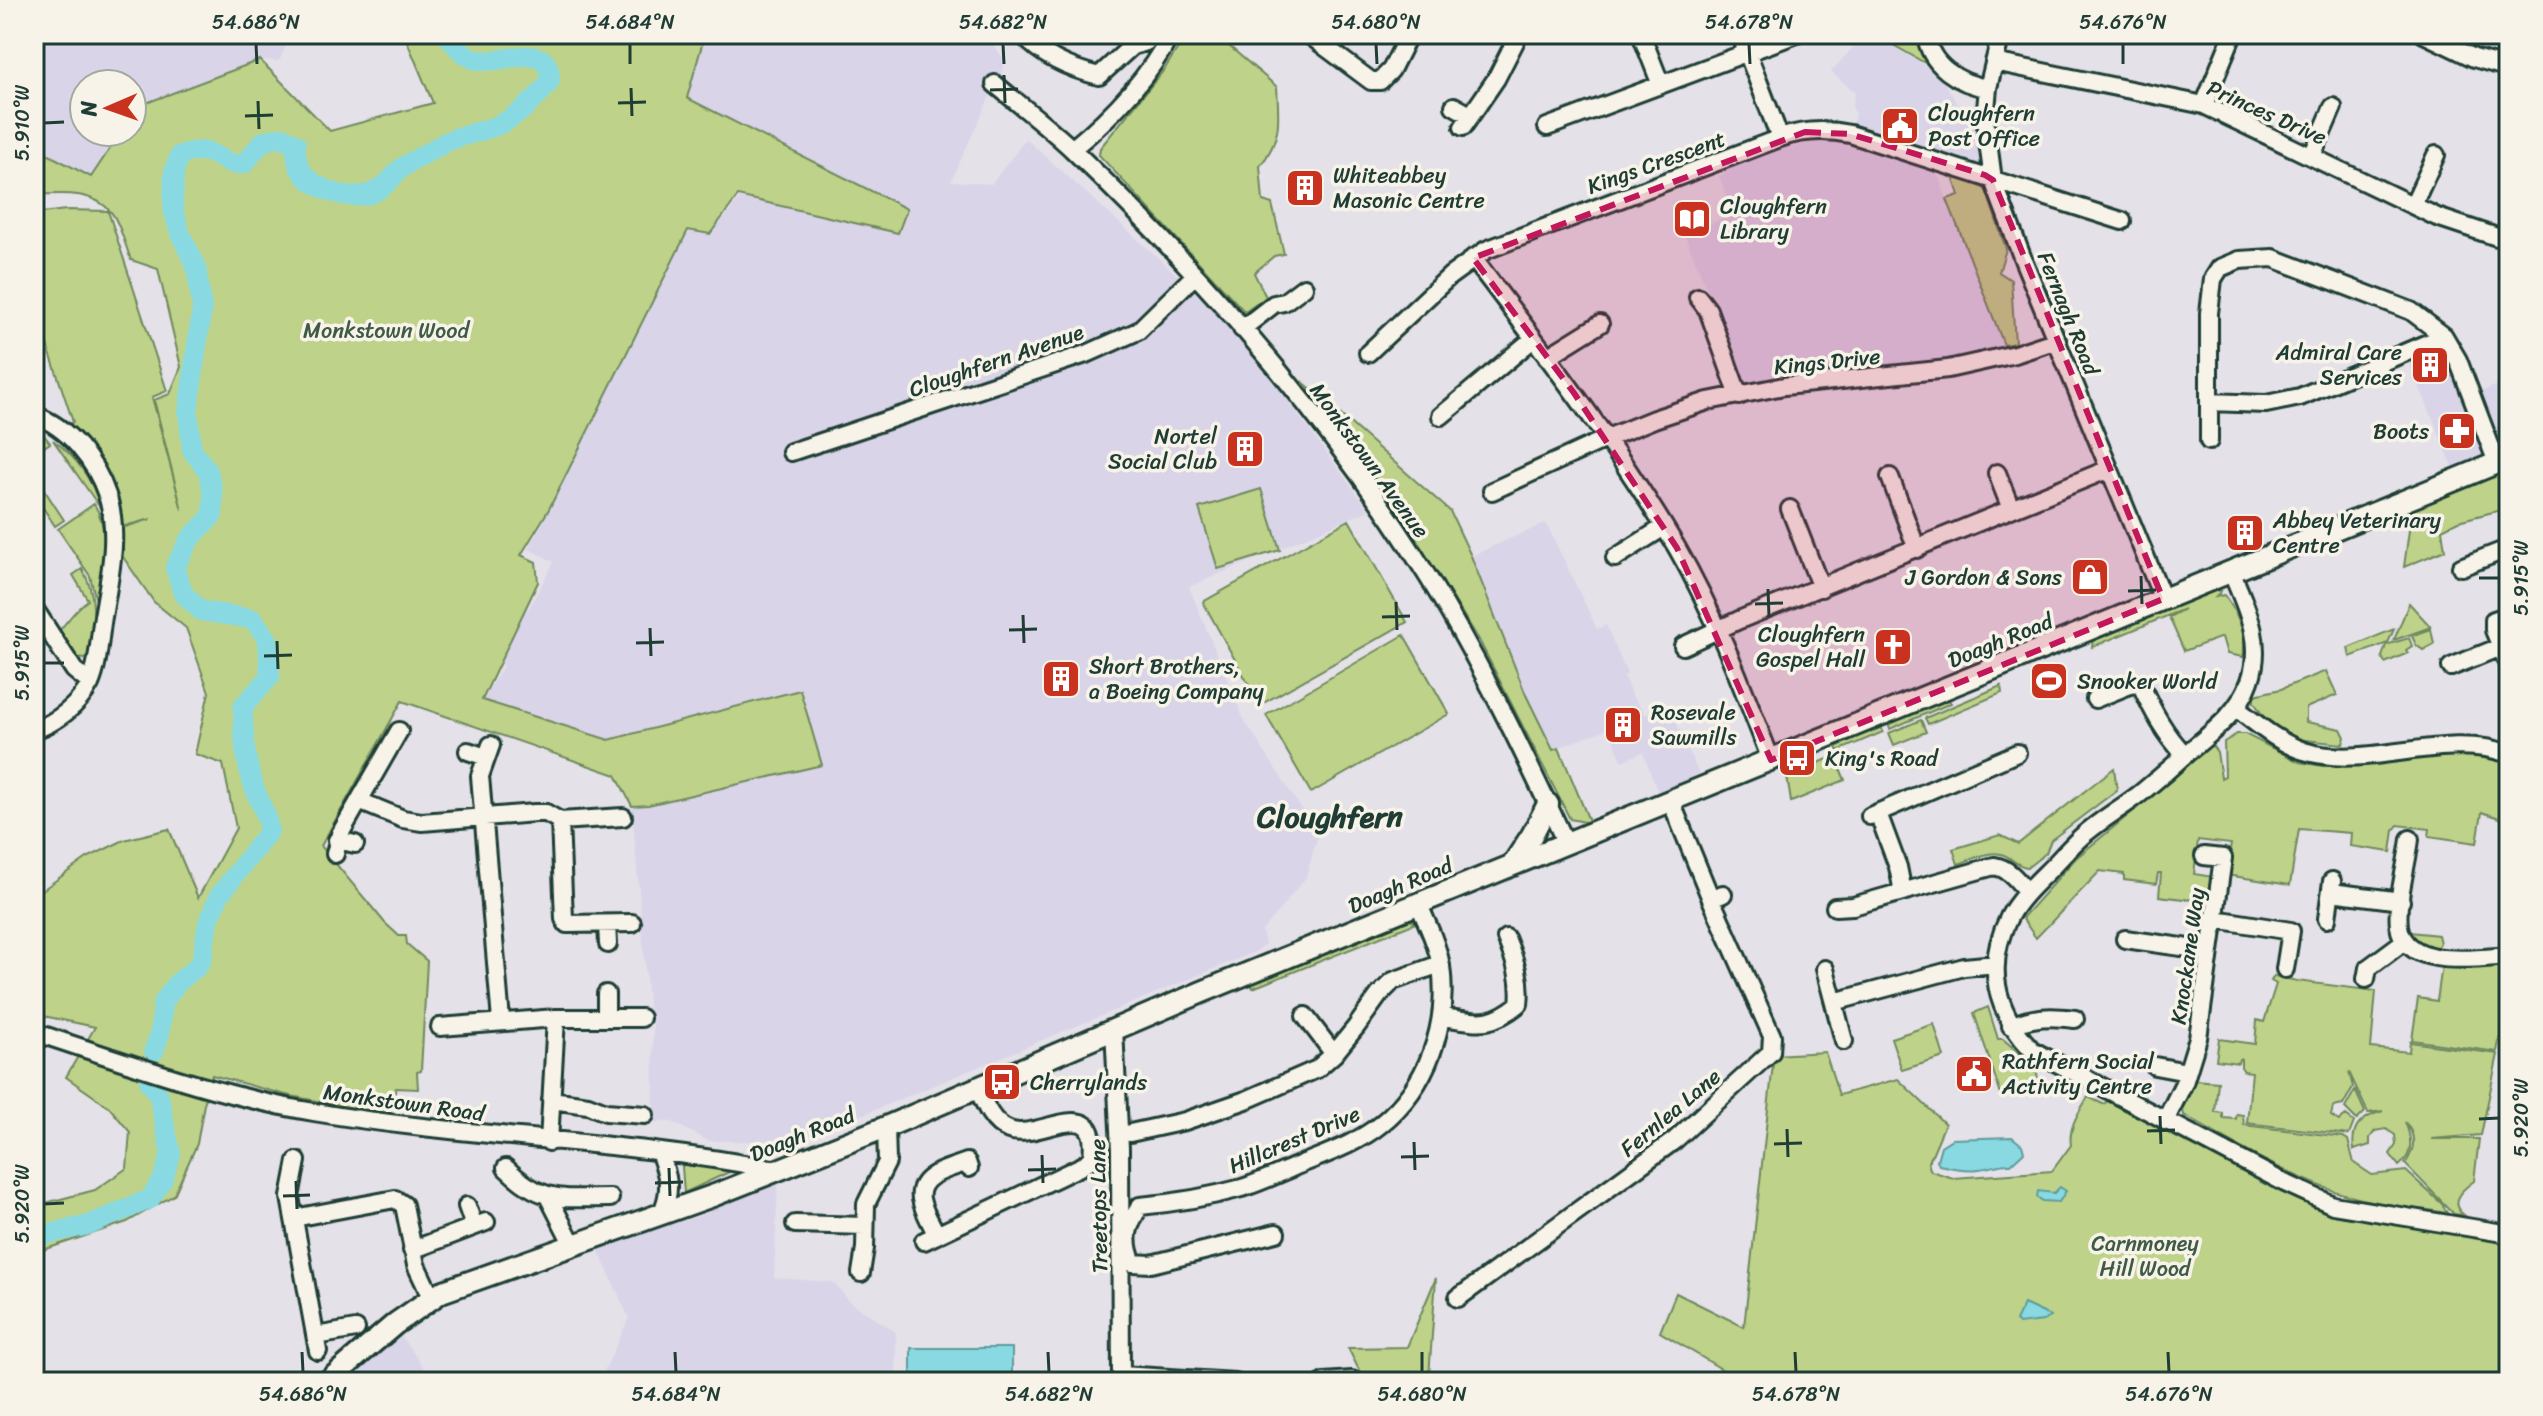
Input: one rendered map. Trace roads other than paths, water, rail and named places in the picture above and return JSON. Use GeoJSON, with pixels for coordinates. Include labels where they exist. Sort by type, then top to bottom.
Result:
{"type":"FeatureCollection","features":[{"type":"Feature","properties":{"kind":"main road","name":"Doagh Road"},"geometry":{"type":"LineString","coordinates":[[327,1382],[431,1297],[460,1284],[661,1214],[886,1127],[977,1086],[1670,799],[2503,460]]}},
{"type":"Feature","properties":{"kind":"main road"},"geometry":{"type":"LineString","coordinates":[[1513,864],[1548,804]]}},
{"type":"Feature","properties":{"kind":"street"},"geometry":{"type":"LineString","coordinates":[[1026,34],[1024,36],[1037,50],[1078,71],[1099,76],[1143,38],[1163,50]]}},
{"type":"Feature","properties":{"kind":"street"},"geometry":{"type":"LineString","coordinates":[[1072,149],[1132,91],[1163,50],[1171,34]]}},
{"type":"Feature","properties":{"kind":"street"},"geometry":{"type":"LineString","coordinates":[[1308,34],[1371,81],[1380,81],[1391,70],[1409,34]]}},
{"type":"Feature","properties":{"kind":"street"},"geometry":{"type":"LineString","coordinates":[[1454,106],[1466,121],[1496,79],[1519,34]]}},
{"type":"Feature","properties":{"kind":"street"},"geometry":{"type":"LineString","coordinates":[[1641,34],[1661,85]]}},
{"type":"Feature","properties":{"kind":"street"},"geometry":{"type":"LineString","coordinates":[[1740,34],[1780,138]]}},
{"type":"Feature","properties":{"kind":"street"},"geometry":{"type":"LineString","coordinates":[[1547,127],[1797,34]]}},
{"type":"Feature","properties":{"kind":"street"},"geometry":{"type":"LineString","coordinates":[[1926,34],[1934,60],[1962,82],[1988,88]]}},
{"type":"Feature","properties":{"kind":"street","name":"Fernagh Road"},"geometry":{"type":"LineString","coordinates":[[2001,34],[1988,88],[1985,119],[1993,180],[2163,599]]}},
{"type":"Feature","properties":{"kind":"street"},"geometry":{"type":"LineString","coordinates":[[2204,105],[2233,34]]}},
{"type":"Feature","properties":{"kind":"street"},"geometry":{"type":"LineString","coordinates":[[2424,34],[2474,58],[2509,68]]}},
{"type":"Feature","properties":{"kind":"street","name":"Princes Drive"},"geometry":{"type":"LineString","coordinates":[[1994,62],[2204,105],[2437,217],[2509,241]]}},
{"type":"Feature","properties":{"kind":"street","name":"Monkstown Avenue"},"geometry":{"type":"LineString","coordinates":[[995,84],[1072,149],[1195,275],[1324,430],[1385,513],[1444,604],[1498,702],[1566,843]]}},
{"type":"Feature","properties":{"kind":"street"},"geometry":{"type":"LineString","coordinates":[[2312,156],[2333,107]]}},
{"type":"Feature","properties":{"kind":"street","name":"Kings Crescent"},"geometry":{"type":"LineString","coordinates":[[1368,353],[1450,276],[1497,245],[1780,138],[1805,132],[1835,131],[1985,175],[2122,221]]}},
{"type":"Feature","properties":{"kind":"street"},"geometry":{"type":"LineString","coordinates":[[2413,205],[2436,155]]}},
{"type":"Feature","properties":{"kind":"street"},"geometry":{"type":"LineString","coordinates":[[1473,258],[1547,357],[1664,527],[1703,597],[1771,760]]}},
{"type":"Feature","properties":{"kind":"street"},"geometry":{"type":"LineString","coordinates":[[2209,441],[2209,313],[2213,279],[2220,268],[2239,260],[2273,258],[2411,311],[2444,336],[2503,460]]}},
{"type":"Feature","properties":{"kind":"street","name":"Cloughfern Avenue"},"geometry":{"type":"LineString","coordinates":[[791,452],[1089,353],[1138,331],[1195,275]]}},
{"type":"Feature","properties":{"kind":"street"},"geometry":{"type":"LineString","coordinates":[[1242,329],[1274,304],[1284,302],[1304,287]]}},
{"type":"Feature","properties":{"kind":"street"},"geometry":{"type":"LineString","coordinates":[[1698,297],[1708,310],[1739,396]]}},
{"type":"Feature","properties":{"kind":"street"},"geometry":{"type":"LineString","coordinates":[[1547,357],[1600,324]]}},
{"type":"Feature","properties":{"kind":"street"},"geometry":{"type":"LineString","coordinates":[[2209,402],[2266,404],[2300,397],[2444,336]]}},
{"type":"Feature","properties":{"kind":"street"},"geometry":{"type":"LineString","coordinates":[[1441,416],[1533,339]]}},
{"type":"Feature","properties":{"kind":"street","name":"Kings Drive"},"geometry":{"type":"LineString","coordinates":[[1492,491],[1605,439],[1708,401],[1784,386],[1948,369],[2015,354],[2057,340]]}},
{"type":"Feature","properties":{"kind":"street"},"geometry":{"type":"LineString","coordinates":[[34,415],[69,436],[91,462],[107,495],[112,517],[112,549],[98,655],[90,683],[81,697],[56,721],[34,730]]}},
{"type":"Feature","properties":{"kind":"street"},"geometry":{"type":"LineString","coordinates":[[1683,646],[2109,469]]}},
{"type":"Feature","properties":{"kind":"street"},"geometry":{"type":"LineString","coordinates":[[1997,473],[2011,509]]}},
{"type":"Feature","properties":{"kind":"street"},"geometry":{"type":"LineString","coordinates":[[1890,477],[1917,549]]}},
{"type":"Feature","properties":{"kind":"street"},"geometry":{"type":"LineString","coordinates":[[1790,509],[1821,588]]}},
{"type":"Feature","properties":{"kind":"street"},"geometry":{"type":"LineString","coordinates":[[1615,558],[1664,527]]}},
{"type":"Feature","properties":{"kind":"street"},"geometry":{"type":"LineString","coordinates":[[2461,567],[2507,549],[2509,552]]}},
{"type":"Feature","properties":{"kind":"street"},"geometry":{"type":"LineString","coordinates":[[2231,571],[2253,624],[2255,646],[2250,683],[2236,708],[2142,792],[2085,833],[2027,892],[2010,915],[2002,934],[1996,964],[1997,989],[2003,1011],[2011,1026],[2032,1050],[2285,1183],[2333,1205],[2509,1234]]}},
{"type":"Feature","properties":{"kind":"street"},"geometry":{"type":"LineString","coordinates":[[35,610],[74,670],[90,683]]}},
{"type":"Feature","properties":{"kind":"street"},"geometry":{"type":"LineString","coordinates":[[2509,615],[2494,620],[2494,630],[2509,667]]}},
{"type":"Feature","properties":{"kind":"street"},"geometry":{"type":"LineString","coordinates":[[2451,667],[2500,647]]}},
{"type":"Feature","properties":{"kind":"street"},"geometry":{"type":"LineString","coordinates":[[2095,699],[2135,683],[2141,685],[2169,738],[2185,755]]}},
{"type":"Feature","properties":{"kind":"street"},"geometry":{"type":"LineString","coordinates":[[2236,708],[2281,740],[2304,751],[2336,757],[2438,747],[2468,747],[2509,754]]}},
{"type":"Feature","properties":{"kind":"street"},"geometry":{"type":"LineString","coordinates":[[355,844],[336,847],[399,731]]}},
{"type":"Feature","properties":{"kind":"street"},"geometry":{"type":"LineString","coordinates":[[468,751],[488,751],[480,776],[501,1021]]}},
{"type":"Feature","properties":{"kind":"street"},"geometry":{"type":"LineString","coordinates":[[1903,892],[1898,867],[1874,814],[2017,753]]}},
{"type":"Feature","properties":{"kind":"street","name":"Fernlea Lane"},"geometry":{"type":"LineString","coordinates":[[1458,1298],[1675,1140],[1771,1052],[1772,1036],[1717,896],[1670,799]]}},
{"type":"Feature","properties":{"kind":"street"},"geometry":{"type":"LineString","coordinates":[[359,801],[403,819],[422,822],[546,813],[560,821],[623,817]]}},
{"type":"Feature","properties":{"kind":"street"},"geometry":{"type":"LineString","coordinates":[[560,821],[564,919],[567,924],[632,923]]}},
{"type":"Feature","properties":{"kind":"street"},"geometry":{"type":"LineString","coordinates":[[2410,839],[2399,925],[2403,942],[2421,954],[2437,957],[2509,956]]}},
{"type":"Feature","properties":{"kind":"street","name":"Knockane Way"},"geometry":{"type":"LineString","coordinates":[[2165,1121],[2198,1038],[2223,858],[2204,856]]}},
{"type":"Feature","properties":{"kind":"street"},"geometry":{"type":"LineString","coordinates":[[1835,907],[1853,906],[1994,866],[2013,875],[2027,892]]}},
{"type":"Feature","properties":{"kind":"street"},"geometry":{"type":"LineString","coordinates":[[2327,919],[2331,887],[2401,901]]}},
{"type":"Feature","properties":{"kind":"street","name":"Hillcrest Drive"},"geometry":{"type":"LineString","coordinates":[[1276,1233],[1151,1264],[1133,1263],[1127,1249],[1128,1224],[1140,1206],[1171,1203],[1244,1187],[1333,1151],[1380,1125],[1408,1097],[1431,1058],[1442,1017],[1440,964],[1418,903]]}},
{"type":"Feature","properties":{"kind":"street"},"geometry":{"type":"LineString","coordinates":[[2215,919],[2291,931],[2285,969]]}},
{"type":"Feature","properties":{"kind":"street"},"geometry":{"type":"LineString","coordinates":[[607,924],[608,944]]}},
{"type":"Feature","properties":{"kind":"street"},"geometry":{"type":"LineString","coordinates":[[1442,1017],[1490,1022],[1506,1015],[1519,1004],[1521,987],[1517,965],[1506,938]]}},
{"type":"Feature","properties":{"kind":"street"},"geometry":{"type":"LineString","coordinates":[[2125,939],[2210,951]]}},
{"type":"Feature","properties":{"kind":"street"},"geometry":{"type":"LineString","coordinates":[[2366,979],[2368,968],[2403,942]]}},
{"type":"Feature","properties":{"kind":"street"},"geometry":{"type":"LineString","coordinates":[[1130,1133],[1185,1121],[1246,1100],[1317,1069],[1334,1054],[1393,981],[1440,964]]}},
{"type":"Feature","properties":{"kind":"street"},"geometry":{"type":"LineString","coordinates":[[1834,1002],[1964,967],[1996,964]]}},
{"type":"Feature","properties":{"kind":"street"},"geometry":{"type":"LineString","coordinates":[[1825,969],[1844,1041]]}},
{"type":"Feature","properties":{"kind":"street"},"geometry":{"type":"LineString","coordinates":[[606,994],[606,1017]]}},
{"type":"Feature","properties":{"kind":"street"},"geometry":{"type":"LineString","coordinates":[[1305,1016],[1334,1054]]}},
{"type":"Feature","properties":{"kind":"street"},"geometry":{"type":"LineString","coordinates":[[2011,1026],[2038,1017],[2075,1019]]}},
{"type":"Feature","properties":{"kind":"street"},"geometry":{"type":"LineString","coordinates":[[549,1142],[556,1018]]}},
{"type":"Feature","properties":{"kind":"street"},"geometry":{"type":"LineString","coordinates":[[440,1027],[556,1018],[641,1018]]}},
{"type":"Feature","properties":{"kind":"street","name":"Treetops Lane"},"geometry":{"type":"LineString","coordinates":[[1114,1029],[1120,1149],[1121,1379]]}},
{"type":"Feature","properties":{"kind":"street","name":"Monkstown Road"},"geometry":{"type":"LineString","coordinates":[[34,1032],[178,1080],[281,1106],[432,1130],[659,1152],[777,1170]]}},
{"type":"Feature","properties":{"kind":"street"},"geometry":{"type":"LineString","coordinates":[[2155,1066],[2187,1072]]}},
{"type":"Feature","properties":{"kind":"street"},"geometry":{"type":"LineString","coordinates":[[969,1168],[967,1162],[932,1175],[923,1185],[921,1199],[930,1238],[1084,1165],[1092,1157],[1093,1139],[1087,1128],[1078,1122],[1067,1120],[1028,1132],[1009,1130],[992,1118],[977,1086]]}},
{"type":"Feature","properties":{"kind":"street"},"geometry":{"type":"LineString","coordinates":[[551,1100],[588,1105],[606,1112],[636,1110]]}},
{"type":"Feature","properties":{"kind":"street"},"geometry":{"type":"LineString","coordinates":[[861,1273],[866,1204],[887,1162],[886,1127]]}},
{"type":"Feature","properties":{"kind":"street"},"geometry":{"type":"LineString","coordinates":[[659,1152],[668,1173],[670,1191],[661,1214]]}},
{"type":"Feature","properties":{"kind":"street"},"geometry":{"type":"LineString","coordinates":[[297,1161],[290,1197],[317,1343],[356,1329]]}},
{"type":"Feature","properties":{"kind":"street"},"geometry":{"type":"LineString","coordinates":[[506,1168],[520,1182],[549,1198],[610,1198]]}},
{"type":"Feature","properties":{"kind":"street"},"geometry":{"type":"LineString","coordinates":[[549,1198],[573,1245]]}},
{"type":"Feature","properties":{"kind":"street"},"geometry":{"type":"LineString","coordinates":[[294,1218],[395,1199],[404,1205],[416,1265],[431,1297]]}},
{"type":"Feature","properties":{"kind":"street"},"geometry":{"type":"LineString","coordinates":[[412,1250],[480,1224],[467,1206]]}},
{"type":"Feature","properties":{"kind":"street"},"geometry":{"type":"LineString","coordinates":[[795,1224],[865,1226]]}},
{"type":"Feature","properties":{"kind":"street"},"geometry":{"type":"LineString","coordinates":[[1121,1379],[1235,1382]]}},
{"type":"Feature","properties":{"kind":"street"},"geometry":{"type":"LineString","coordinates":[[1324,1382],[1352,1380]]}},
{"type":"Feature","properties":{"kind":"water"},"geometry":{"type":"Polygon","coordinates":[[[2012,1137],[2022,1145],[2024,1152],[2011,1164],[1964,1169],[1939,1165],[1937,1160],[1941,1146],[1952,1139],[2012,1137]]]}},
{"type":"Feature","properties":{"kind":"water"},"geometry":{"type":"Polygon","coordinates":[[[2060,1187],[2066,1191],[2059,1202],[2043,1201],[2037,1197],[2038,1191],[2054,1193],[2060,1187]]]}},
{"type":"Feature","properties":{"kind":"water"},"geometry":{"type":"Polygon","coordinates":[[[2024,1304],[2050,1316],[2043,1321],[2019,1324],[2016,1321],[2024,1304]]]}},
{"type":"Feature","properties":{"kind":"water"},"geometry":{"type":"Polygon","coordinates":[[[911,1348],[1012,1348],[1012,1382],[911,1382],[911,1348]]]}},
{"type":"Feature","properties":{"kind":"waterway"},"geometry":{"type":"LineString","coordinates":[[154,1051],[160,1033],[163,1003],[176,984],[202,959],[208,923],[219,896],[269,831],[247,762],[243,706],[270,677],[268,640],[253,619],[201,611],[183,593],[175,567],[190,539],[213,515],[213,493],[208,471],[192,450],[188,412],[202,308],[196,266],[180,233],[173,208],[174,171],[180,155],[197,151],[234,164],[244,164],[263,141],[282,137],[296,144],[300,168],[317,185],[343,195],[369,194],[386,184],[403,167],[446,142],[501,124],[532,101],[550,81],[548,68],[542,60],[522,56],[476,60],[463,53],[447,34]]}},
{"type":"Feature","properties":{"kind":"waterway"},"geometry":{"type":"LineString","coordinates":[[34,1237],[89,1225],[150,1199],[163,1179],[171,1154],[159,1096],[149,1081]]}},
{"type":"Feature","properties":{"kind":"place","name":"Cloughfern Post Office"},"geometry":{"type":"Point","coordinates":[1900,126]}},
{"type":"Feature","properties":{"kind":"place","name":"Whiteabbey Masonic Centre"},"geometry":{"type":"Point","coordinates":[1305,188]}},
{"type":"Feature","properties":{"kind":"place","name":"Cloughfern Library"},"geometry":{"type":"Point","coordinates":[1692,219]}},
{"type":"Feature","properties":{"kind":"place","name":"Admiral Care Services"},"geometry":{"type":"Point","coordinates":[2430,365]}},
{"type":"Feature","properties":{"kind":"place","name":"Boots"},"geometry":{"type":"Point","coordinates":[2457,431]}},
{"type":"Feature","properties":{"kind":"place","name":"Nortel Social Club"},"geometry":{"type":"Point","coordinates":[1245,449]}},
{"type":"Feature","properties":{"kind":"place","name":"Abbey Veterinary Centre"},"geometry":{"type":"Point","coordinates":[2245,533]}},
{"type":"Feature","properties":{"kind":"place","name":"J Gordon & Sons"},"geometry":{"type":"Point","coordinates":[2090,577]}},
{"type":"Feature","properties":{"kind":"place","name":"Cloughfern Gospel Hall"},"geometry":{"type":"Point","coordinates":[1893,647]}},
{"type":"Feature","properties":{"kind":"place","name":"Short Brothers, a Boeing Company"},"geometry":{"type":"Point","coordinates":[1061,679]}},
{"type":"Feature","properties":{"kind":"place","name":"Snooker World"},"geometry":{"type":"Point","coordinates":[2049,681]}},
{"type":"Feature","properties":{"kind":"place","name":"Rosevale Sawmills"},"geometry":{"type":"Point","coordinates":[1623,725]}},
{"type":"Feature","properties":{"kind":"place","name":"King's Road"},"geometry":{"type":"Point","coordinates":[1797,758]}},
{"type":"Feature","properties":{"kind":"place","name":"Rathfern Social Activity Centre"},"geometry":{"type":"Point","coordinates":[1974,1074]}},
{"type":"Feature","properties":{"kind":"place","name":"Cherrylands"},"geometry":{"type":"Point","coordinates":[1002,1082]}},
{"type":"Feature","properties":{"kind":"district","name":"Cloughfern"},"geometry":{"type":"Point","coordinates":[1330,817]}},
{"type":"Feature","properties":{"kind":"park label","name":"Monkstown Wood"},"geometry":{"type":"Point","coordinates":[386,330]}},
{"type":"Feature","properties":{"kind":"park label","name":"Carnmoney Hill Wood"},"geometry":{"type":"Point","coordinates":[2145,1256]}}]}
